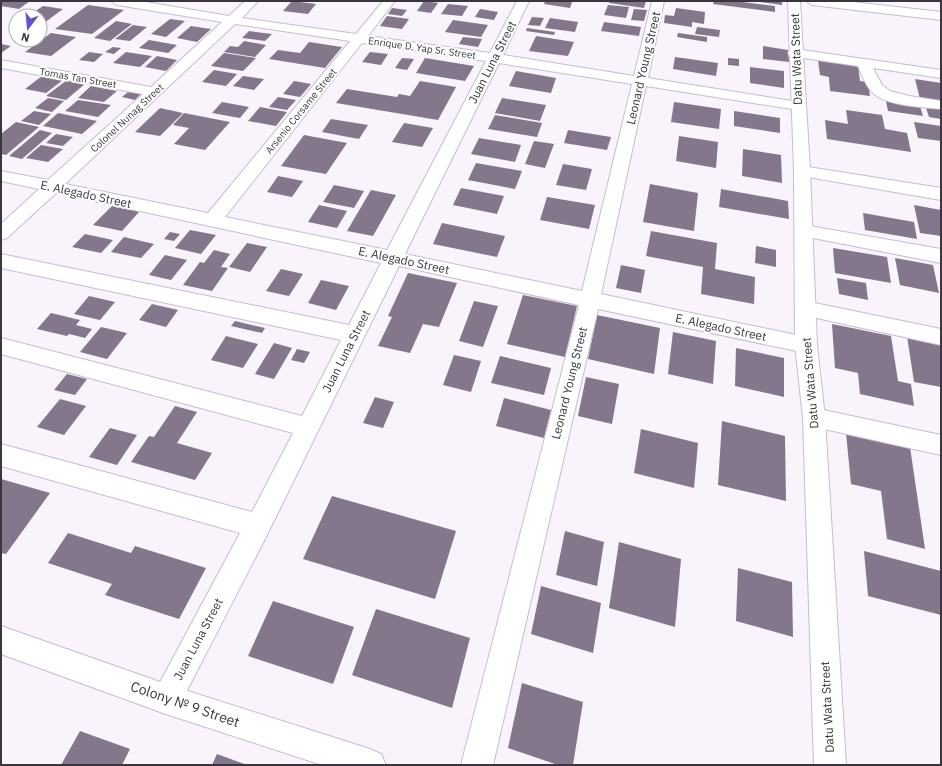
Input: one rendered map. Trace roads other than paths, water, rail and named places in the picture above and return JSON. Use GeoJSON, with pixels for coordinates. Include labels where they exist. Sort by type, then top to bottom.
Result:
{"type":"FeatureCollection","features":[{"type":"Feature","properties":{"kind":"street","name":"Enrique D. Yap Sr. Street"},"geometry":{"type":"LineString","coordinates":[[117,1],[232,20],[494,58],[798,106]]}},
{"type":"Feature","properties":{"kind":"street","name":"Colonel Nunag Street"},"geometry":{"type":"LineString","coordinates":[[1,234],[156,92],[252,1]]}},
{"type":"Feature","properties":{"kind":"street","name":"Arsenio Corsame Street"},"geometry":{"type":"LineString","coordinates":[[212,221],[389,1]]}},
{"type":"Feature","properties":{"kind":"street","name":"Juan Luna Street"},"geometry":{"type":"LineString","coordinates":[[166,699],[258,526],[307,427],[356,335],[392,258],[523,1]]}},
{"type":"Feature","properties":{"kind":"street","name":"Leonard Young Street"},"geometry":{"type":"LineString","coordinates":[[477,765],[590,299],[641,81],[658,1]]}},
{"type":"Feature","properties":{"kind":"street","name":"Datu Wata Street"},"geometry":{"type":"LineString","coordinates":[[794,1],[795,53],[802,171],[806,345],[814,418],[830,765]]}},
{"type":"Feature","properties":{"kind":"street"},"geometry":{"type":"LineString","coordinates":[[812,1],[941,16]]}},
{"type":"Feature","properties":{"kind":"street"},"geometry":{"type":"LineString","coordinates":[[795,53],[941,74]]}},
{"type":"Feature","properties":{"kind":"street","name":"Tomas Tan Street"},"geometry":{"type":"LineString","coordinates":[[1,64],[156,92]]}},
{"type":"Feature","properties":{"kind":"street"},"geometry":{"type":"LineString","coordinates":[[864,64],[880,92],[900,98],[941,105]]}},
{"type":"Feature","properties":{"kind":"street"},"geometry":{"type":"LineString","coordinates":[[802,171],[941,194]]}},
{"type":"Feature","properties":{"kind":"street","name":"E. Alegado Street"},"geometry":{"type":"LineString","coordinates":[[1,176],[806,345]]}},
{"type":"Feature","properties":{"kind":"street"},"geometry":{"type":"LineString","coordinates":[[804,231],[941,256]]}},
{"type":"Feature","properties":{"kind":"street"},"geometry":{"type":"LineString","coordinates":[[1,261],[356,335]]}},
{"type":"Feature","properties":{"kind":"street"},"geometry":{"type":"LineString","coordinates":[[805,309],[941,337]]}},
{"type":"Feature","properties":{"kind":"street"},"geometry":{"type":"LineString","coordinates":[[1,346],[307,427]]}},
{"type":"Feature","properties":{"kind":"street"},"geometry":{"type":"LineString","coordinates":[[814,418],[941,445]]}},
{"type":"Feature","properties":{"kind":"street"},"geometry":{"type":"LineString","coordinates":[[1,455],[258,526]]}},
{"type":"Feature","properties":{"kind":"street","name":"Colony № 9 Street"},"geometry":{"type":"LineString","coordinates":[[1,640],[166,699],[370,765]]}}]}
